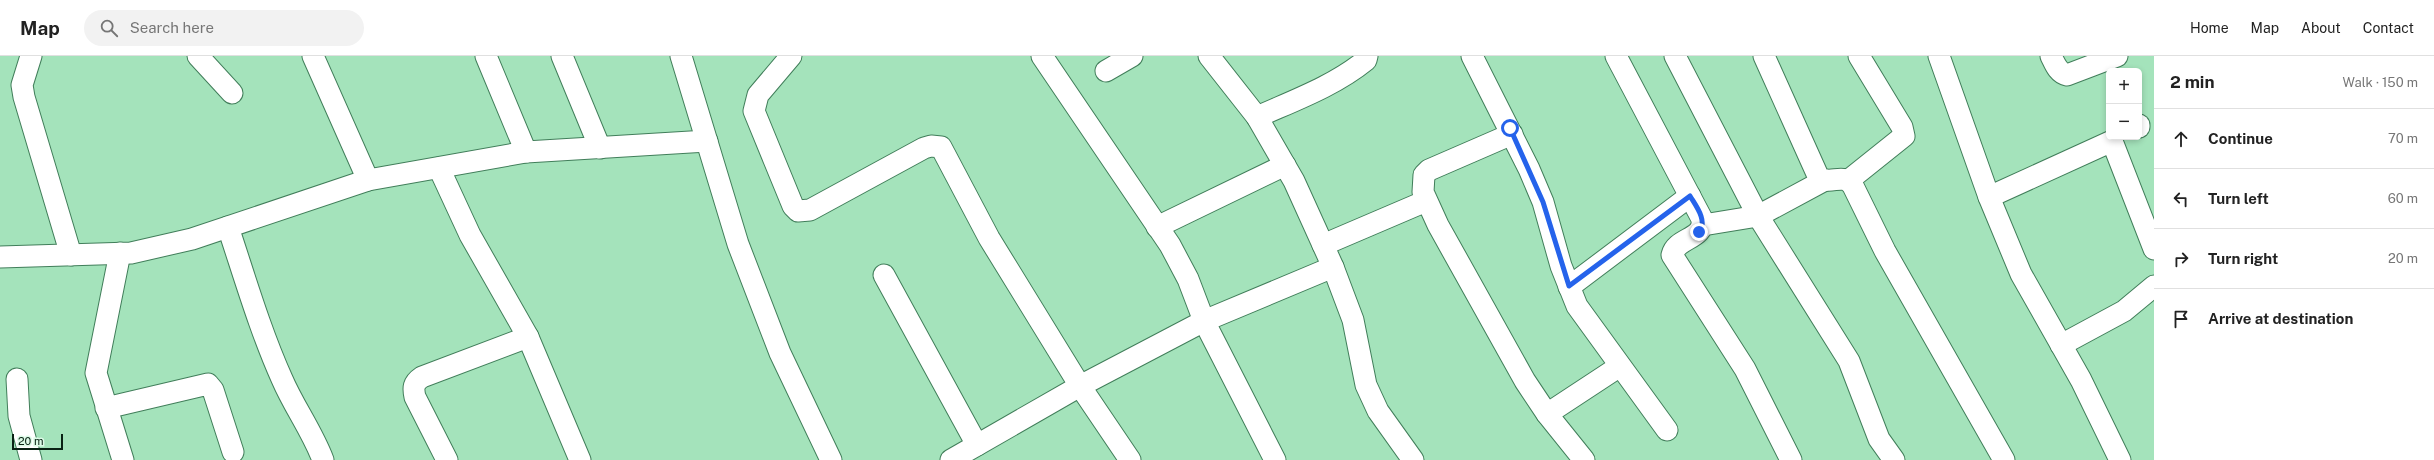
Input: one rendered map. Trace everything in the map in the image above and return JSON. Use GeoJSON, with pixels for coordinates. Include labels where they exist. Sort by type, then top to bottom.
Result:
{"type":"FeatureCollection","features":[{"type":"Feature","properties":{"kind":"street"},"geometry":{"type":"LineString","coordinates":[[31,56],[22,85],[24,97],[72,255]]}},
{"type":"Feature","properties":{"kind":"street"},"geometry":{"type":"LineString","coordinates":[[198,56],[232,94]]}},
{"type":"Feature","properties":{"kind":"street"},"geometry":{"type":"LineString","coordinates":[[313,56],[368,180]]}},
{"type":"Feature","properties":{"kind":"street"},"geometry":{"type":"LineString","coordinates":[[486,56],[526,152]]}},
{"type":"Feature","properties":{"kind":"street"},"geometry":{"type":"LineString","coordinates":[[562,56],[600,148]]}},
{"type":"Feature","properties":{"kind":"street"},"geometry":{"type":"LineString","coordinates":[[681,56],[738,244],[777,346],[831,460]]}},
{"type":"Feature","properties":{"kind":"street"},"geometry":{"type":"LineString","coordinates":[[792,56],[758,95],[754,111],[793,206],[798,211],[810,210],[924,148],[931,146],[941,147],[989,238],[1080,386],[1130,460]]}},
{"type":"Feature","properties":{"kind":"street"},"geometry":{"type":"LineString","coordinates":[[1042,56],[1158,227],[1188,279],[1204,321],[1275,460]]}},
{"type":"Feature","properties":{"kind":"street"},"geometry":{"type":"LineString","coordinates":[[1106,71],[1132,56]]}},
{"type":"Feature","properties":{"kind":"street"},"geometry":{"type":"LineString","coordinates":[[1209,56],[1257,117],[1285,165],[1333,267],[1353,320],[1366,385],[1378,411],[1413,460]]}},
{"type":"Feature","properties":{"kind":"street"},"geometry":{"type":"LineString","coordinates":[[1257,117],[1334,83],[1348,75],[1366,60],[1367,56]]}},
{"type":"Feature","properties":{"kind":"street"},"geometry":{"type":"LineString","coordinates":[[1472,56],[1509,126],[1543,202],[1569,286],[1582,312],[1667,430]]}},
{"type":"Feature","properties":{"kind":"street"},"geometry":{"type":"LineString","coordinates":[[1616,56],[1702,219],[1703,225],[1699,232],[1677,246],[1672,255],[1745,369],[1791,460]]}},
{"type":"Feature","properties":{"kind":"street"},"geometry":{"type":"LineString","coordinates":[[1675,56],[1758,216],[1849,361],[1879,439],[1894,460]]}},
{"type":"Feature","properties":{"kind":"street"},"geometry":{"type":"LineString","coordinates":[[1764,56],[1818,176],[1823,181]]}},
{"type":"Feature","properties":{"kind":"street"},"geometry":{"type":"LineString","coordinates":[[1849,180],[1904,136],[1902,127],[1859,56]]}},
{"type":"Feature","properties":{"kind":"street"},"geometry":{"type":"LineString","coordinates":[[1940,56],[1989,197],[2021,274],[2061,345],[2120,460]]}},
{"type":"Feature","properties":{"kind":"street"},"geometry":{"type":"LineString","coordinates":[[2051,56],[2062,74],[2067,75],[2116,62]]}},
{"type":"Feature","properties":{"kind":"street"},"geometry":{"type":"LineString","coordinates":[[1323,245],[1424,189],[1436,166],[1509,126]]}},
{"type":"Feature","properties":{"kind":"street"},"geometry":{"type":"LineString","coordinates":[[1989,197],[2115,140]]}},
{"type":"Feature","properties":{"kind":"street"},"geometry":{"type":"LineString","coordinates":[[2117,140],[2154,249]]}},
{"type":"Feature","properties":{"kind":"street"},"geometry":{"type":"LineString","coordinates":[[0,258],[131,253],[192,239],[368,180],[526,152],[707,141]]}},
{"type":"Feature","properties":{"kind":"street"},"geometry":{"type":"LineString","coordinates":[[1158,227],[1285,165]]}},
{"type":"Feature","properties":{"kind":"street"},"geometry":{"type":"LineString","coordinates":[[439,168],[470,235],[528,338],[580,460]]}},
{"type":"Feature","properties":{"kind":"street"},"geometry":{"type":"LineString","coordinates":[[1703,225],[1758,216],[1823,181],[1844,178],[1849,180],[1885,251],[2004,460]]}},
{"type":"Feature","properties":{"kind":"street"},"geometry":{"type":"LineString","coordinates":[[1424,189],[1517,367],[1546,414],[1584,460]]}},
{"type":"Feature","properties":{"kind":"street"},"geometry":{"type":"LineString","coordinates":[[1569,286],[1690,196]]}},
{"type":"Feature","properties":{"kind":"street"},"geometry":{"type":"LineString","coordinates":[[228,227],[271,353],[283,382],[315,438],[323,460]]}},
{"type":"Feature","properties":{"kind":"street"},"geometry":{"type":"LineString","coordinates":[[120,253],[96,373],[123,460]]}},
{"type":"Feature","properties":{"kind":"street"},"geometry":{"type":"LineString","coordinates":[[951,460],[975,451],[1080,386],[1204,321],[1333,267]]}},
{"type":"Feature","properties":{"kind":"street"},"geometry":{"type":"LineString","coordinates":[[884,276],[975,451]]}},
{"type":"Feature","properties":{"kind":"street"},"geometry":{"type":"LineString","coordinates":[[2061,345],[2124,311],[2154,286]]}},
{"type":"Feature","properties":{"kind":"street"},"geometry":{"type":"LineString","coordinates":[[447,460],[415,397],[413,389],[415,382],[422,377],[528,338]]}},
{"type":"Feature","properties":{"kind":"street"},"geometry":{"type":"LineString","coordinates":[[1546,414],[1620,366]]}},
{"type":"Feature","properties":{"kind":"street"},"geometry":{"type":"LineString","coordinates":[[17,379],[18,416],[32,460]]}},
{"type":"Feature","properties":{"kind":"street"},"geometry":{"type":"LineString","coordinates":[[106,408],[208,384],[213,390],[233,452]]}},
{"type":"Feature","properties":{"kind":"route"},"geometry":{"type":"LineString","coordinates":[[1510,128],[1543,202],[1561,266],[1569,286],[1690,196],[1702,219],[1703,225],[1699,232]]}}]}
